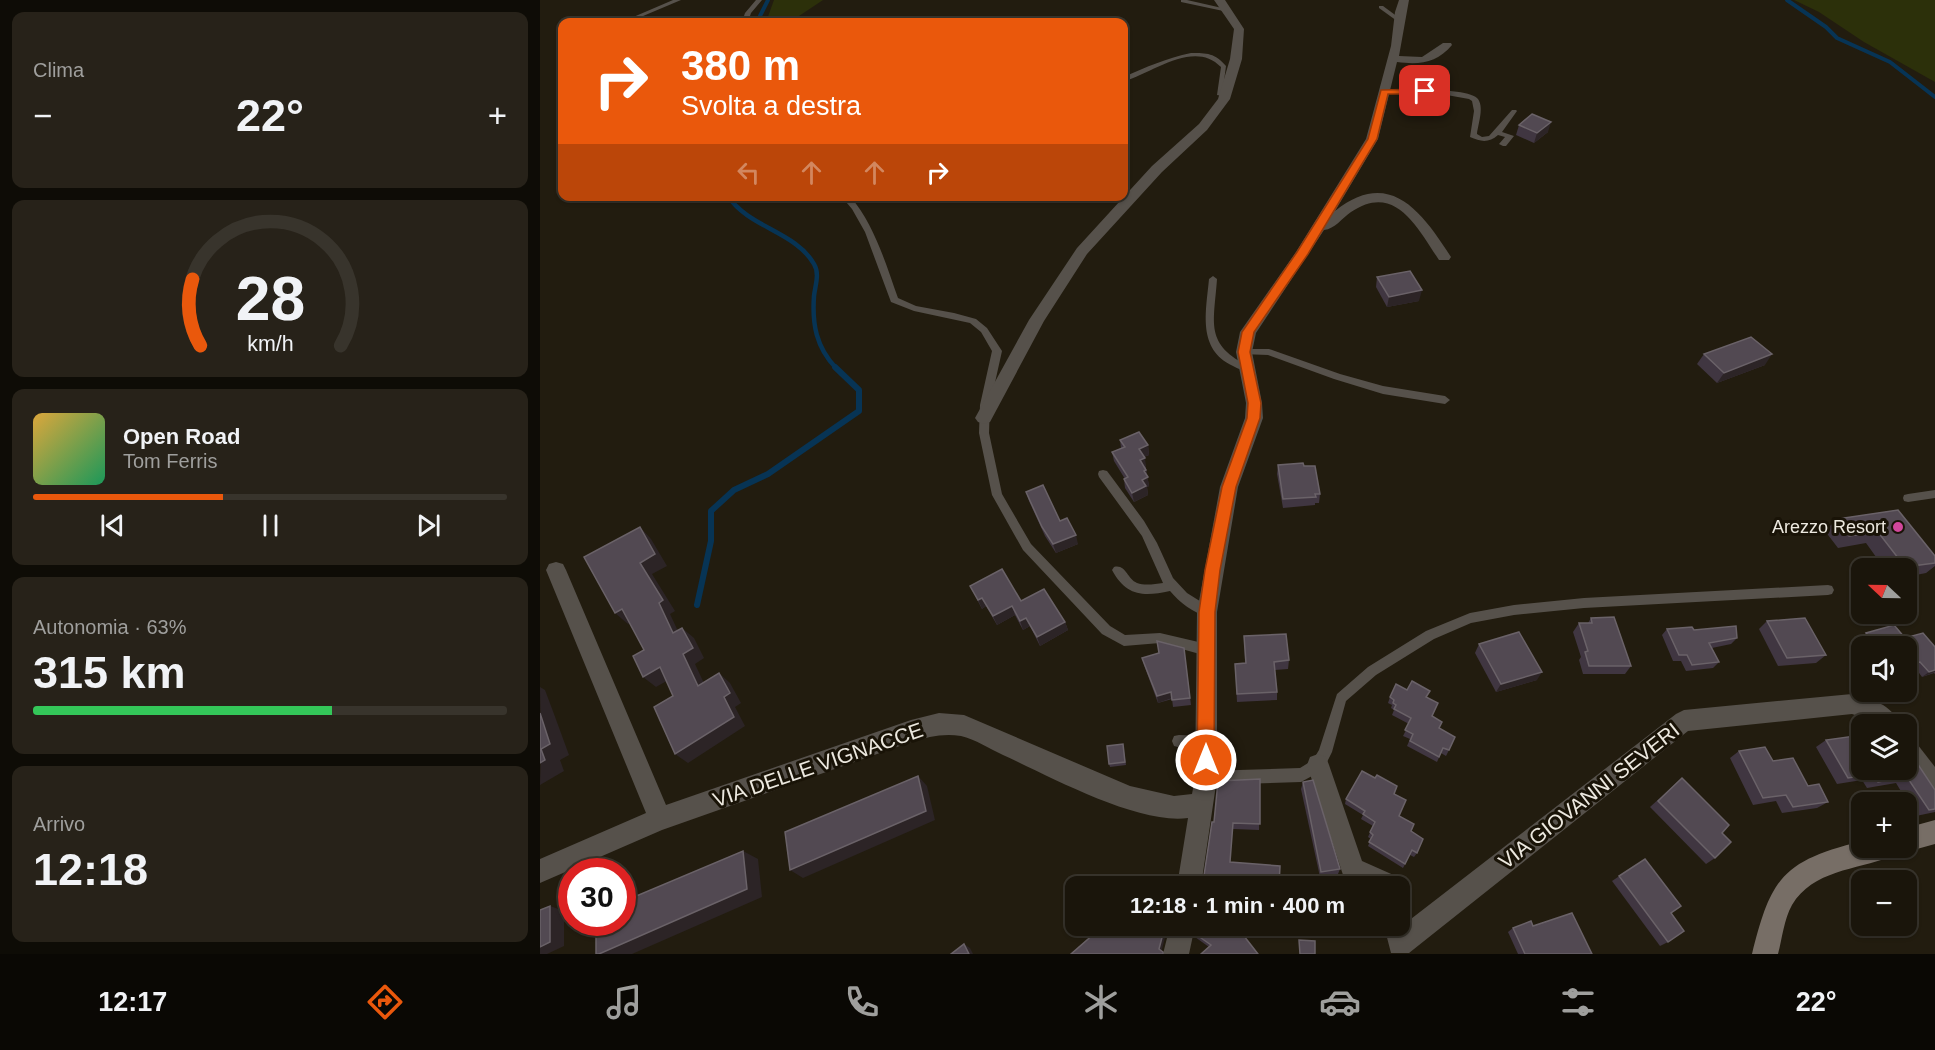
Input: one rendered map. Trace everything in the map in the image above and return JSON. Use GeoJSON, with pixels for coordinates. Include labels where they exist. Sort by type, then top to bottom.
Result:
{"type":"FeatureCollection","features":[{"type":"Feature","properties":{"kind":"street"},"geometry":{"type":"LineString","coordinates":[[1190,876],[1206,778],[1207,612],[1229,487],[1254,418],[1254,403],[1246,361],[1248,332],[1307,246],[1372,139],[1393,58],[1404,0]]}},
{"type":"Feature","properties":{"kind":"street"},"geometry":{"type":"LineString","coordinates":[[1128,201],[1212,118],[1228,90],[1236,59],[1239,28],[1224,5]]}},
{"type":"Feature","properties":{"kind":"street"},"geometry":{"type":"LineString","coordinates":[[1393,58],[1415,61],[1430,60],[1448,45]]}},
{"type":"Feature","properties":{"kind":"street"},"geometry":{"type":"LineString","coordinates":[[1307,246],[1349,206],[1380,189],[1407,207],[1444,257]]}},
{"type":"Feature","properties":{"kind":"street"},"geometry":{"type":"LineString","coordinates":[[984,418],[1037,320],[1082,251],[1128,201]]}},
{"type":"Feature","properties":{"kind":"street"},"geometry":{"type":"LineString","coordinates":[[556,570],[660,819]]}},
{"type":"Feature","properties":{"kind":"street","name":"VIA GIOVANNI SEVERI"},"geometry":{"type":"LineString","coordinates":[[1398,936],[1400,944],[1684,721],[1852,704],[1873,710],[1877,714]]}},
{"type":"Feature","properties":{"kind":"street","name":"VIA DELLE VIGNACCE"},"geometry":{"type":"LineString","coordinates":[[540,871],[660,819],[910,731],[939,724],[964,726],[1077,777],[1130,798],[1174,808],[1201,804]]}},
{"type":"Feature","properties":{"kind":"street"},"geometry":{"type":"LineString","coordinates":[[1917,762],[1935,785]]}},
{"type":"Feature","properties":{"kind":"street"},"geometry":{"type":"LineString","coordinates":[[1318,765],[1353,869],[1368,876]]}},
{"type":"Feature","properties":{"kind":"street"},"geometry":{"type":"LineString","coordinates":[[1917,837],[1935,832]]}},
{"type":"Feature","properties":{"kind":"street"},"geometry":{"type":"LineString","coordinates":[[1765,954],[1783,896],[1797,880],[1823,864],[1851,856]]}},
{"type":"Feature","properties":{"kind":"street"},"geometry":{"type":"LineString","coordinates":[[1176,954],[1180,936]]}},
{"type":"Feature","properties":{"kind":"lane"},"geometry":{"type":"LineString","coordinates":[[634,18],[678,0]]}},
{"type":"Feature","properties":{"kind":"lane"},"geometry":{"type":"LineString","coordinates":[[746,18],[759,0]]}},
{"type":"Feature","properties":{"kind":"lane"},"geometry":{"type":"LineString","coordinates":[[1183,1],[1224,5]]}},
{"type":"Feature","properties":{"kind":"lane"},"geometry":{"type":"LineString","coordinates":[[1381,7],[1399,20]]}},
{"type":"Feature","properties":{"kind":"lane"},"geometry":{"type":"LineString","coordinates":[[1128,77],[1185,54],[1200,54],[1216,58],[1223,64],[1225,70],[1221,92],[1212,118]]}},
{"type":"Feature","properties":{"kind":"lane"},"geometry":{"type":"LineString","coordinates":[[1384,92],[1425,91],[1466,95],[1475,100],[1477,104],[1473,135],[1479,139],[1486,140],[1498,133],[1514,111]]}},
{"type":"Feature","properties":{"kind":"lane"},"geometry":{"type":"LineString","coordinates":[[1498,133],[1510,136],[1503,144]]}},
{"type":"Feature","properties":{"kind":"lane"},"geometry":{"type":"LineString","coordinates":[[850,201],[858,210],[878,248],[894,300],[909,308],[974,322],[986,334],[997,351],[985,405],[984,433],[997,495],[1027,547],[1106,630],[1124,641],[1160,638],[1207,650]]}},
{"type":"Feature","properties":{"kind":"lane"},"geometry":{"type":"LineString","coordinates":[[1213,279],[1210,335],[1217,352],[1228,362],[1246,361],[1269,352],[1337,377],[1383,390],[1445,400]]}},
{"type":"Feature","properties":{"kind":"lane"},"geometry":{"type":"LineString","coordinates":[[1103,474],[1121,495],[1146,533],[1165,576],[1172,586],[1197,608],[1207,612]]}},
{"type":"Feature","properties":{"kind":"lane"},"geometry":{"type":"LineString","coordinates":[[1908,498],[1935,494]]}},
{"type":"Feature","properties":{"kind":"lane"},"geometry":{"type":"LineString","coordinates":[[1118,570],[1128,585],[1137,589],[1147,591],[1172,586]]}},
{"type":"Feature","properties":{"kind":"lane"},"geometry":{"type":"LineString","coordinates":[[1206,778],[1300,775],[1318,765],[1325,752],[1341,698],[1372,671],[1420,641],[1470,618],[1514,610],[1584,603],[1828,590]]}},
{"type":"Feature","properties":{"kind":"lane"},"geometry":{"type":"LineString","coordinates":[[1179,741],[1206,742]]}},
{"type":"Feature","properties":{"kind":"green space"},"geometry":{"type":"Polygon","coordinates":[[[774,0],[823,0],[796,18],[767,18],[774,0]]]}},
{"type":"Feature","properties":{"kind":"green space"},"geometry":{"type":"Polygon","coordinates":[[[1794,0],[1935,0],[1935,82],[1864,42],[1819,12],[1794,0]]]}},
{"type":"Feature","properties":{"kind":"building"},"geometry":{"type":"Polygon","coordinates":[[[1532,114],[1551,122],[1537,133],[1519,125],[1532,114]]]}},
{"type":"Feature","properties":{"kind":"building"},"geometry":{"type":"Polygon","coordinates":[[[1410,271],[1422,290],[1389,297],[1377,277],[1410,271]]]}},
{"type":"Feature","properties":{"kind":"building"},"geometry":{"type":"Polygon","coordinates":[[[1751,337],[1772,354],[1724,373],[1704,354],[1751,337]]]}},
{"type":"Feature","properties":{"kind":"building"},"geometry":{"type":"Polygon","coordinates":[[[1139,432],[1148,445],[1139,449],[1145,458],[1140,460],[1148,477],[1142,480],[1146,486],[1132,493],[1124,479],[1128,477],[1112,452],[1125,447],[1120,440],[1139,432]]]}},
{"type":"Feature","properties":{"kind":"building"},"geometry":{"type":"Polygon","coordinates":[[[1303,463],[1304,466],[1315,466],[1320,494],[1315,494],[1316,497],[1283,499],[1278,465],[1303,463]]]}},
{"type":"Feature","properties":{"kind":"building"},"geometry":{"type":"Polygon","coordinates":[[[1043,485],[1060,521],[1067,518],[1076,535],[1053,544],[1042,527],[1026,492],[1043,485]]]}},
{"type":"Feature","properties":{"kind":"building"},"geometry":{"type":"Polygon","coordinates":[[[1898,510],[1935,556],[1935,563],[1917,565],[1917,558],[1898,558],[1878,532],[1849,536],[1837,519],[1898,510]]]}},
{"type":"Feature","properties":{"kind":"building"},"geometry":{"type":"Polygon","coordinates":[[[640,527],[655,554],[640,563],[663,600],[659,603],[673,633],[682,628],[693,648],[683,654],[698,686],[719,673],[730,693],[724,697],[734,717],[675,754],[654,707],[673,696],[660,667],[643,677],[633,656],[644,650],[622,609],[615,613],[584,557],[640,527]]]}},
{"type":"Feature","properties":{"kind":"building"},"geometry":{"type":"Polygon","coordinates":[[[1002,569],[1021,601],[1044,589],[1065,622],[1037,637],[1026,618],[1020,621],[1012,606],[993,616],[982,598],[978,600],[970,586],[1002,569]]]}},
{"type":"Feature","properties":{"kind":"building"},"geometry":{"type":"Polygon","coordinates":[[[1614,617],[1631,666],[1589,666],[1585,652],[1588,651],[1579,623],[1592,623],[1591,618],[1614,617]]]}},
{"type":"Feature","properties":{"kind":"building"},"geometry":{"type":"Polygon","coordinates":[[[1805,618],[1826,655],[1787,658],[1767,621],[1805,618]]]}},
{"type":"Feature","properties":{"kind":"building"},"geometry":{"type":"Polygon","coordinates":[[[1894,625],[1903,636],[1868,636],[1866,633],[1894,625]]]}},
{"type":"Feature","properties":{"kind":"building"},"geometry":{"type":"Polygon","coordinates":[[[1736,626],[1737,638],[1709,643],[1719,662],[1692,665],[1687,655],[1679,655],[1667,629],[1692,627],[1694,630],[1736,626]]]}},
{"type":"Feature","properties":{"kind":"building"},"geometry":{"type":"Polygon","coordinates":[[[1519,632],[1542,672],[1501,684],[1479,644],[1519,632]]]}},
{"type":"Feature","properties":{"kind":"building"},"geometry":{"type":"Polygon","coordinates":[[[1923,633],[1935,647],[1935,670],[1929,672],[1920,662],[1917,663],[1917,636],[1912,636],[1923,633]]]}},
{"type":"Feature","properties":{"kind":"building"},"geometry":{"type":"Polygon","coordinates":[[[1286,634],[1289,660],[1274,662],[1277,692],[1237,694],[1235,664],[1246,663],[1244,636],[1286,634]]]}},
{"type":"Feature","properties":{"kind":"building"},"geometry":{"type":"Polygon","coordinates":[[[1157,641],[1184,648],[1190,698],[1172,700],[1171,692],[1157,696],[1142,658],[1159,653],[1157,641]]]}},
{"type":"Feature","properties":{"kind":"building"},"geometry":{"type":"Polygon","coordinates":[[[1412,681],[1430,691],[1426,697],[1438,703],[1432,716],[1442,722],[1439,728],[1455,737],[1449,750],[1443,748],[1439,757],[1410,741],[1413,734],[1405,730],[1411,718],[1394,709],[1396,705],[1390,697],[1396,684],[1407,690],[1412,681]]]}},
{"type":"Feature","properties":{"kind":"building"},"geometry":{"type":"Polygon","coordinates":[[[540,713],[550,744],[541,749],[545,760],[540,763],[540,713]]]}},
{"type":"Feature","properties":{"kind":"building"},"geometry":{"type":"Polygon","coordinates":[[[1851,737],[1851,778],[1848,778],[1826,740],[1851,737]]]}},
{"type":"Feature","properties":{"kind":"building"},"geometry":{"type":"Polygon","coordinates":[[[1123,744],[1125,762],[1109,764],[1107,746],[1123,744]]]}},
{"type":"Feature","properties":{"kind":"building"},"geometry":{"type":"Polygon","coordinates":[[[1765,747],[1773,761],[1793,758],[1808,786],[1819,784],[1828,802],[1793,807],[1786,795],[1763,798],[1739,751],[1765,747]]]}},
{"type":"Feature","properties":{"kind":"building"},"geometry":{"type":"Polygon","coordinates":[[[1917,763],[1935,790],[1935,809],[1929,810],[1909,780],[1917,780],[1917,763]]]}},
{"type":"Feature","properties":{"kind":"building"},"geometry":{"type":"Polygon","coordinates":[[[1362,771],[1375,778],[1377,775],[1397,786],[1394,794],[1406,800],[1399,816],[1414,824],[1411,831],[1423,839],[1417,853],[1412,850],[1405,864],[1369,842],[1373,835],[1370,832],[1375,822],[1363,814],[1365,811],[1346,799],[1362,771]]]}},
{"type":"Feature","properties":{"kind":"building"},"geometry":{"type":"Polygon","coordinates":[[[918,776],[926,811],[790,870],[785,832],[918,776]]]}},
{"type":"Feature","properties":{"kind":"building"},"geometry":{"type":"Polygon","coordinates":[[[1682,778],[1729,825],[1722,833],[1731,842],[1715,858],[1658,801],[1682,778]]]}},
{"type":"Feature","properties":{"kind":"building"},"geometry":{"type":"Polygon","coordinates":[[[1260,779],[1260,824],[1233,823],[1230,862],[1280,866],[1280,876],[1204,876],[1212,822],[1214,822],[1218,781],[1260,779]]]}},
{"type":"Feature","properties":{"kind":"building"},"geometry":{"type":"Polygon","coordinates":[[[1313,780],[1340,869],[1321,872],[1303,782],[1313,780]]]}},
{"type":"Feature","properties":{"kind":"building"},"geometry":{"type":"Polygon","coordinates":[[[743,851],[747,889],[596,954],[596,936],[636,936],[636,896],[743,851]]]}},
{"type":"Feature","properties":{"kind":"building"},"geometry":{"type":"Polygon","coordinates":[[[1645,859],[1681,906],[1671,913],[1684,931],[1668,942],[1619,876],[1645,859]]]}},
{"type":"Feature","properties":{"kind":"building"},"geometry":{"type":"Polygon","coordinates":[[[550,906],[550,942],[540,947],[540,910],[550,906]]]}},
{"type":"Feature","properties":{"kind":"building"},"geometry":{"type":"Polygon","coordinates":[[[1572,913],[1592,954],[1525,954],[1513,928],[1531,921],[1533,926],[1572,913]]]}},
{"type":"Feature","properties":{"kind":"building"},"geometry":{"type":"Polygon","coordinates":[[[1092,936],[1162,936],[1159,949],[1163,954],[1071,954],[1092,936]]]}},
{"type":"Feature","properties":{"kind":"building"},"geometry":{"type":"Polygon","coordinates":[[[1198,936],[1244,936],[1258,954],[1201,954],[1211,945],[1198,936]]]}},
{"type":"Feature","properties":{"kind":"building"},"geometry":{"type":"Polygon","coordinates":[[[1299,940],[1315,941],[1315,954],[1300,954],[1299,940]]]}},
{"type":"Feature","properties":{"kind":"building"},"geometry":{"type":"Polygon","coordinates":[[[964,944],[969,954],[951,954],[964,944]]]}},
{"type":"Feature","properties":{"kind":"waterway"},"geometry":{"type":"LineString","coordinates":[[759,18],[768,0]]}},
{"type":"Feature","properties":{"kind":"waterway"},"geometry":{"type":"LineString","coordinates":[[1787,0],[1826,27],[1837,38],[1890,62],[1935,97]]}},
{"type":"Feature","properties":{"kind":"waterway"},"geometry":{"type":"LineString","coordinates":[[732,201],[759,223],[795,244],[814,264],[817,276],[814,296],[815,326],[824,352],[836,368]]}},
{"type":"Feature","properties":{"kind":"waterway"},"geometry":{"type":"LineString","coordinates":[[697,605],[711,541],[711,511],[734,490],[768,474],[859,411],[859,390],[836,368]]}},
{"type":"Feature","properties":{"kind":"place","name":"Arezzo Resort"},"geometry":{"type":"Point","coordinates":[1898,527]}},
{"type":"Feature","properties":{"kind":"route"},"geometry":{"type":"LineString","coordinates":[[1206,760],[1207,612],[1229,487],[1254,418],[1254,403],[1244,352],[1248,332],[1302,254],[1372,139],[1384,92],[1425,91]]}}]}
